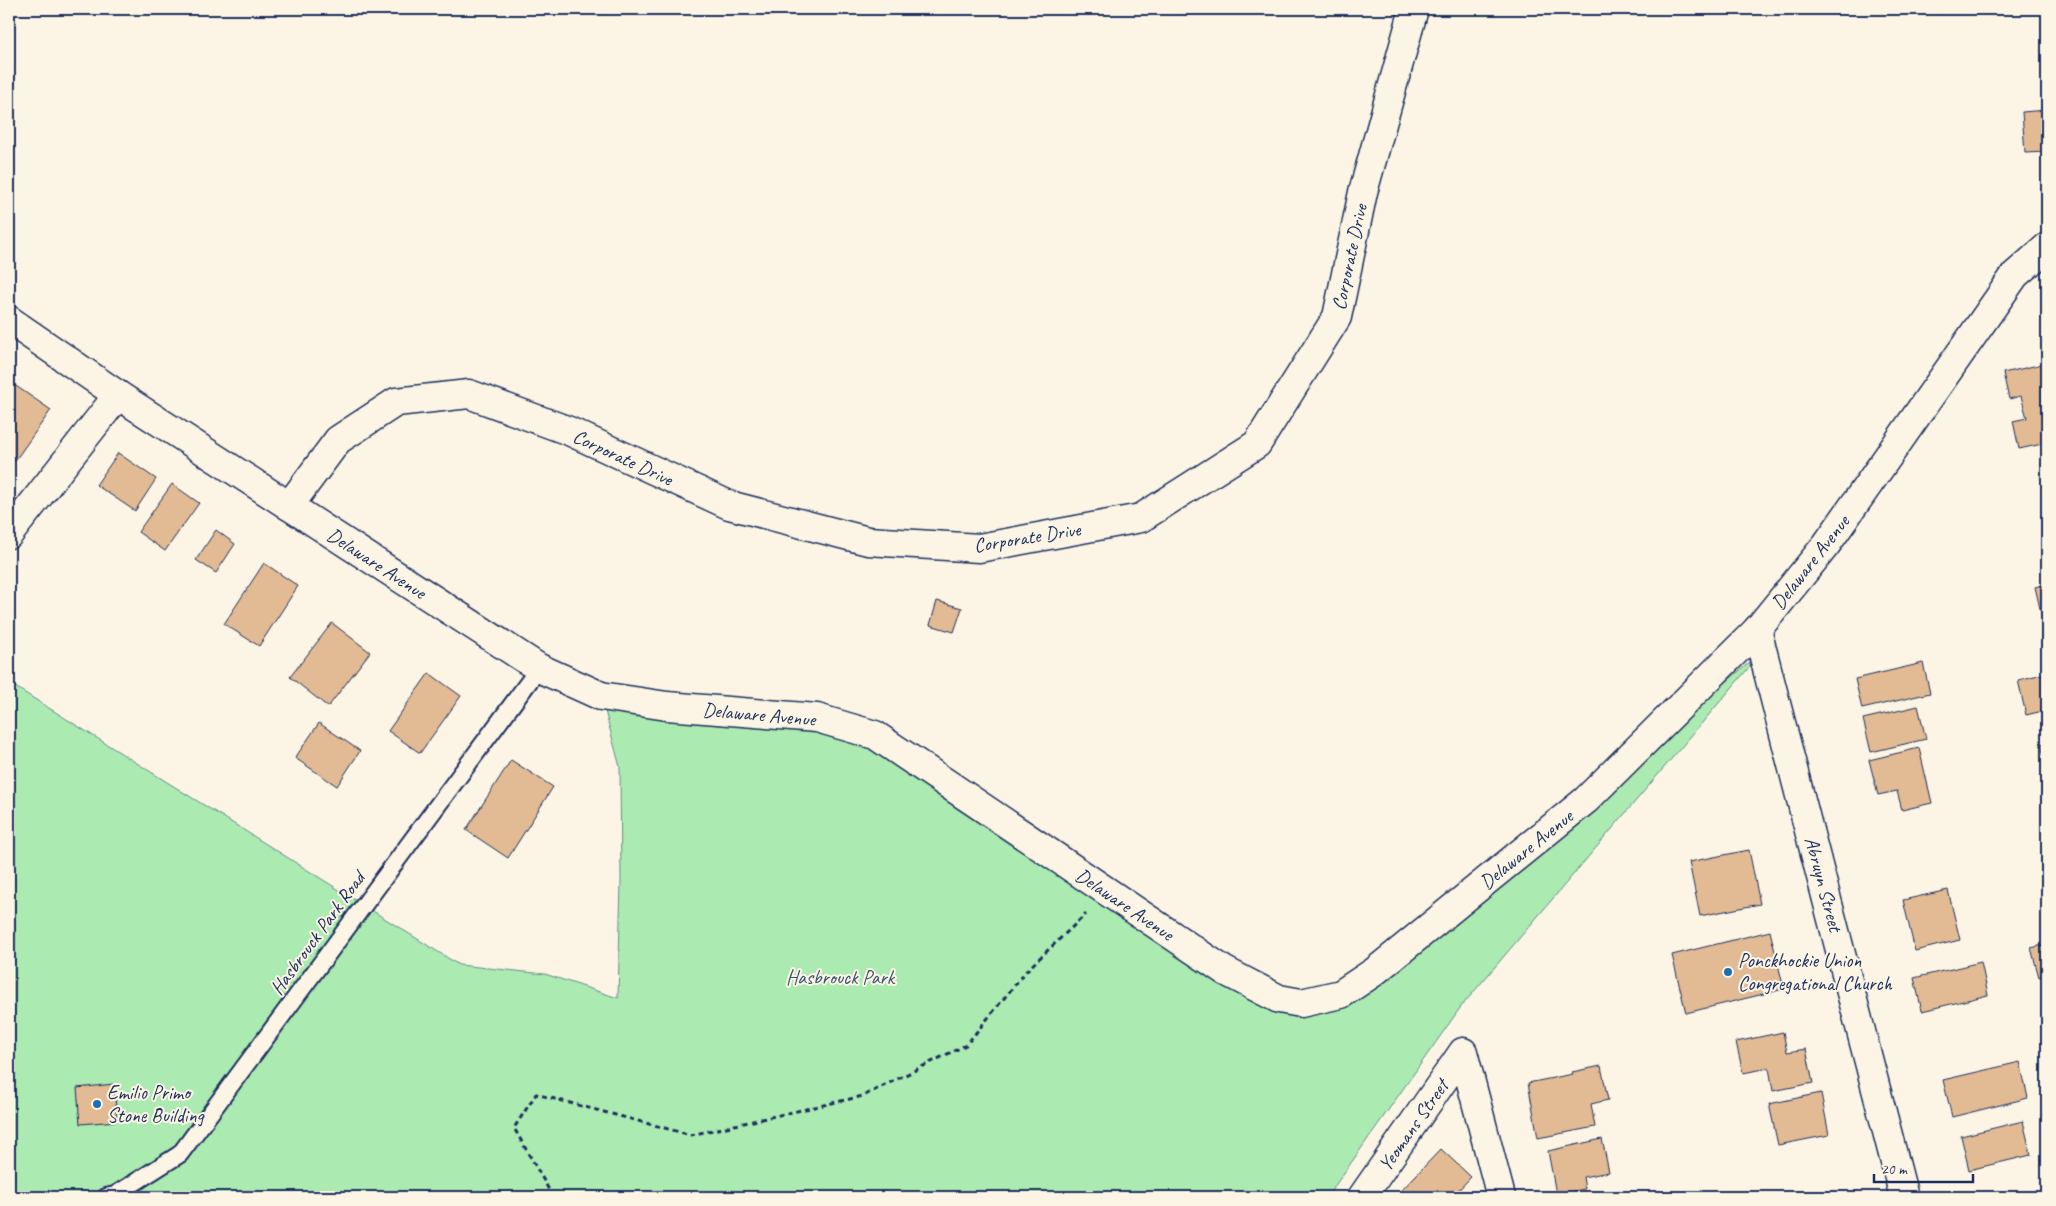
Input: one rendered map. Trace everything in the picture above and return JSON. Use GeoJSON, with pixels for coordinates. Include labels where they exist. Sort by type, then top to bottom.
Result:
{"type":"FeatureCollection","features":[{"type":"Feature","properties":{"kind":"street","name":"Corporate Drive"},"geometry":{"type":"LineString","coordinates":[[289,506],[338,440],[396,402],[469,394],[569,431],[729,505],[868,541],[979,548],[1141,518],[1257,444],[1337,317],[1363,192],[1414,9]]}},
{"type":"Feature","properties":{"kind":"street","name":"Delaware Avenue"},"geometry":{"type":"LineString","coordinates":[[9,320],[118,395],[539,668],[601,696],[667,706],[817,718],[875,736],[1225,971],[1279,999],[1301,1003],[1341,994],[1374,972],[1586,800],[1757,630],[1826,545],[2015,275],[2047,247]]}},
{"type":"Feature","properties":{"kind":"street"},"geometry":{"type":"LineString","coordinates":[[9,534],[118,395]]}},
{"type":"Feature","properties":{"kind":"street","name":"Abruyn Street"},"geometry":{"type":"LineString","coordinates":[[1757,630],[1904,1197]]}},
{"type":"Feature","properties":{"kind":"street","name":"Yeomans Street"},"geometry":{"type":"LineString","coordinates":[[1362,1197],[1464,1052],[1502,1197]]}},
{"type":"Feature","properties":{"kind":"lane","name":"Hasbrouck Park Road"},"geometry":{"type":"LineString","coordinates":[[106,1197],[115,1195],[180,1154],[539,668]]}},
{"type":"Feature","properties":{"kind":"path"},"geometry":{"type":"LineString","coordinates":[[553,1197],[514,1128],[536,1094],[691,1135],[863,1096],[966,1044],[1027,970],[1109,893]]}},
{"type":"Feature","properties":{"kind":"green space","name":"Hasbrouck Park"},"geometry":{"type":"Polygon","coordinates":[[[1763,651],[1460,1008],[1327,1197],[9,1197],[9,683],[459,965],[545,974],[618,998],[621,881],[620,767],[601,696],[875,735],[1279,999],[1341,994],[1586,800],[1763,651]]]}},
{"type":"Feature","properties":{"kind":"building"},"geometry":{"type":"Polygon","coordinates":[[[2047,110],[2047,152],[2025,153],[2022,112],[2047,110]]]}},
{"type":"Feature","properties":{"kind":"building"},"geometry":{"type":"Polygon","coordinates":[[[2047,363],[2047,443],[2019,449],[2013,421],[2027,418],[2021,396],[2009,399],[2003,373],[2047,363]]]}},
{"type":"Feature","properties":{"kind":"building"},"geometry":{"type":"Polygon","coordinates":[[[10,382],[51,410],[14,462],[9,459],[10,382]]]}},
{"type":"Feature","properties":{"kind":"building"},"geometry":{"type":"Polygon","coordinates":[[[118,453],[156,479],[135,511],[96,485],[118,453]]]}},
{"type":"Feature","properties":{"kind":"building"},"geometry":{"type":"Polygon","coordinates":[[[172,484],[199,503],[165,551],[138,532],[172,484]]]}},
{"type":"Feature","properties":{"kind":"building"},"geometry":{"type":"Polygon","coordinates":[[[216,530],[235,544],[216,573],[196,560],[216,530]]]}},
{"type":"Feature","properties":{"kind":"building"},"geometry":{"type":"Polygon","coordinates":[[[264,563],[298,586],[259,646],[224,624],[264,563]]]}},
{"type":"Feature","properties":{"kind":"building"},"geometry":{"type":"Polygon","coordinates":[[[2047,584],[2047,620],[2043,621],[2035,587],[2047,584]]]}},
{"type":"Feature","properties":{"kind":"building"},"geometry":{"type":"Polygon","coordinates":[[[937,601],[962,608],[954,632],[930,625],[937,601]]]}},
{"type":"Feature","properties":{"kind":"building"},"geometry":{"type":"Polygon","coordinates":[[[332,623],[370,652],[328,707],[290,677],[332,623]]]}},
{"type":"Feature","properties":{"kind":"building"},"geometry":{"type":"Polygon","coordinates":[[[1923,663],[1930,693],[1862,709],[1855,679],[1923,663]]]}},
{"type":"Feature","properties":{"kind":"building"},"geometry":{"type":"Polygon","coordinates":[[[429,673],[461,696],[420,753],[388,731],[429,673]]]}},
{"type":"Feature","properties":{"kind":"building"},"geometry":{"type":"Polygon","coordinates":[[[2047,673],[2047,710],[2026,715],[2018,680],[2047,673]]]}},
{"type":"Feature","properties":{"kind":"building"},"geometry":{"type":"Polygon","coordinates":[[[1918,706],[1926,739],[1871,752],[1863,719],[1918,706]]]}},
{"type":"Feature","properties":{"kind":"building"},"geometry":{"type":"Polygon","coordinates":[[[319,723],[360,751],[337,786],[295,758],[319,723]]]}},
{"type":"Feature","properties":{"kind":"building"},"geometry":{"type":"Polygon","coordinates":[[[2047,743],[2047,771],[2041,744],[2047,743]]]}},
{"type":"Feature","properties":{"kind":"building"},"geometry":{"type":"Polygon","coordinates":[[[1919,748],[1932,803],[1902,810],[1897,791],[1878,795],[1869,760],[1919,748]]]}},
{"type":"Feature","properties":{"kind":"building"},"geometry":{"type":"Polygon","coordinates":[[[511,760],[553,787],[508,858],[466,830],[511,760]]]}},
{"type":"Feature","properties":{"kind":"building"},"geometry":{"type":"Polygon","coordinates":[[[1749,850],[1760,904],[1700,916],[1689,862],[1749,850]]]}},
{"type":"Feature","properties":{"kind":"building"},"geometry":{"type":"Polygon","coordinates":[[[1948,890],[1960,940],[1915,951],[1903,900],[1948,890]]]}},
{"type":"Feature","properties":{"kind":"building","name":"Ponckhockie Union Congregational Church"},"geometry":{"type":"Polygon","coordinates":[[[1770,931],[1784,989],[1686,1013],[1672,955],[1770,931]]]}},
{"type":"Feature","properties":{"kind":"building"},"geometry":{"type":"Polygon","coordinates":[[[2047,944],[2047,975],[2039,977],[2031,948],[2047,944]]]}},
{"type":"Feature","properties":{"kind":"building"},"geometry":{"type":"Polygon","coordinates":[[[1981,962],[1988,995],[1922,1011],[1914,978],[1981,962]]]}},
{"type":"Feature","properties":{"kind":"building"},"geometry":{"type":"Polygon","coordinates":[[[1783,1032],[1787,1052],[1806,1049],[1813,1083],[1773,1091],[1769,1068],[1743,1073],[1736,1042],[1783,1032]]]}},
{"type":"Feature","properties":{"kind":"building"},"geometry":{"type":"Polygon","coordinates":[[[2020,1062],[2028,1098],[1952,1117],[1943,1080],[2020,1062]]]}},
{"type":"Feature","properties":{"kind":"building"},"geometry":{"type":"Polygon","coordinates":[[[1601,1066],[1608,1100],[1591,1104],[1595,1127],[1538,1138],[1528,1083],[1601,1066]]]}},
{"type":"Feature","properties":{"kind":"building","name":"Emilio Primo Stone Building"},"geometry":{"type":"Polygon","coordinates":[[[114,1084],[117,1121],[80,1124],[77,1088],[114,1084]]]}},
{"type":"Feature","properties":{"kind":"building"},"geometry":{"type":"Polygon","coordinates":[[[1821,1093],[1829,1135],[1778,1145],[1769,1104],[1821,1093]]]}},
{"type":"Feature","properties":{"kind":"building"},"geometry":{"type":"Polygon","coordinates":[[[2023,1121],[2031,1155],[1969,1170],[1961,1136],[2023,1121]]]}},
{"type":"Feature","properties":{"kind":"building"},"geometry":{"type":"Polygon","coordinates":[[[1602,1139],[1609,1172],[1583,1177],[1585,1189],[1556,1194],[1548,1151],[1602,1139]]]}},
{"type":"Feature","properties":{"kind":"building"},"geometry":{"type":"Polygon","coordinates":[[[1441,1149],[1471,1177],[1452,1197],[1400,1197],[1397,1195],[1441,1149]]]}},
{"type":"Feature","properties":{"kind":"place","name":"Ponckhockie Union Congregational Church"},"geometry":{"type":"Point","coordinates":[1728,972]}},
{"type":"Feature","properties":{"kind":"place","name":"Emilio Primo Stone Building"},"geometry":{"type":"Point","coordinates":[97,1104]}}]}
